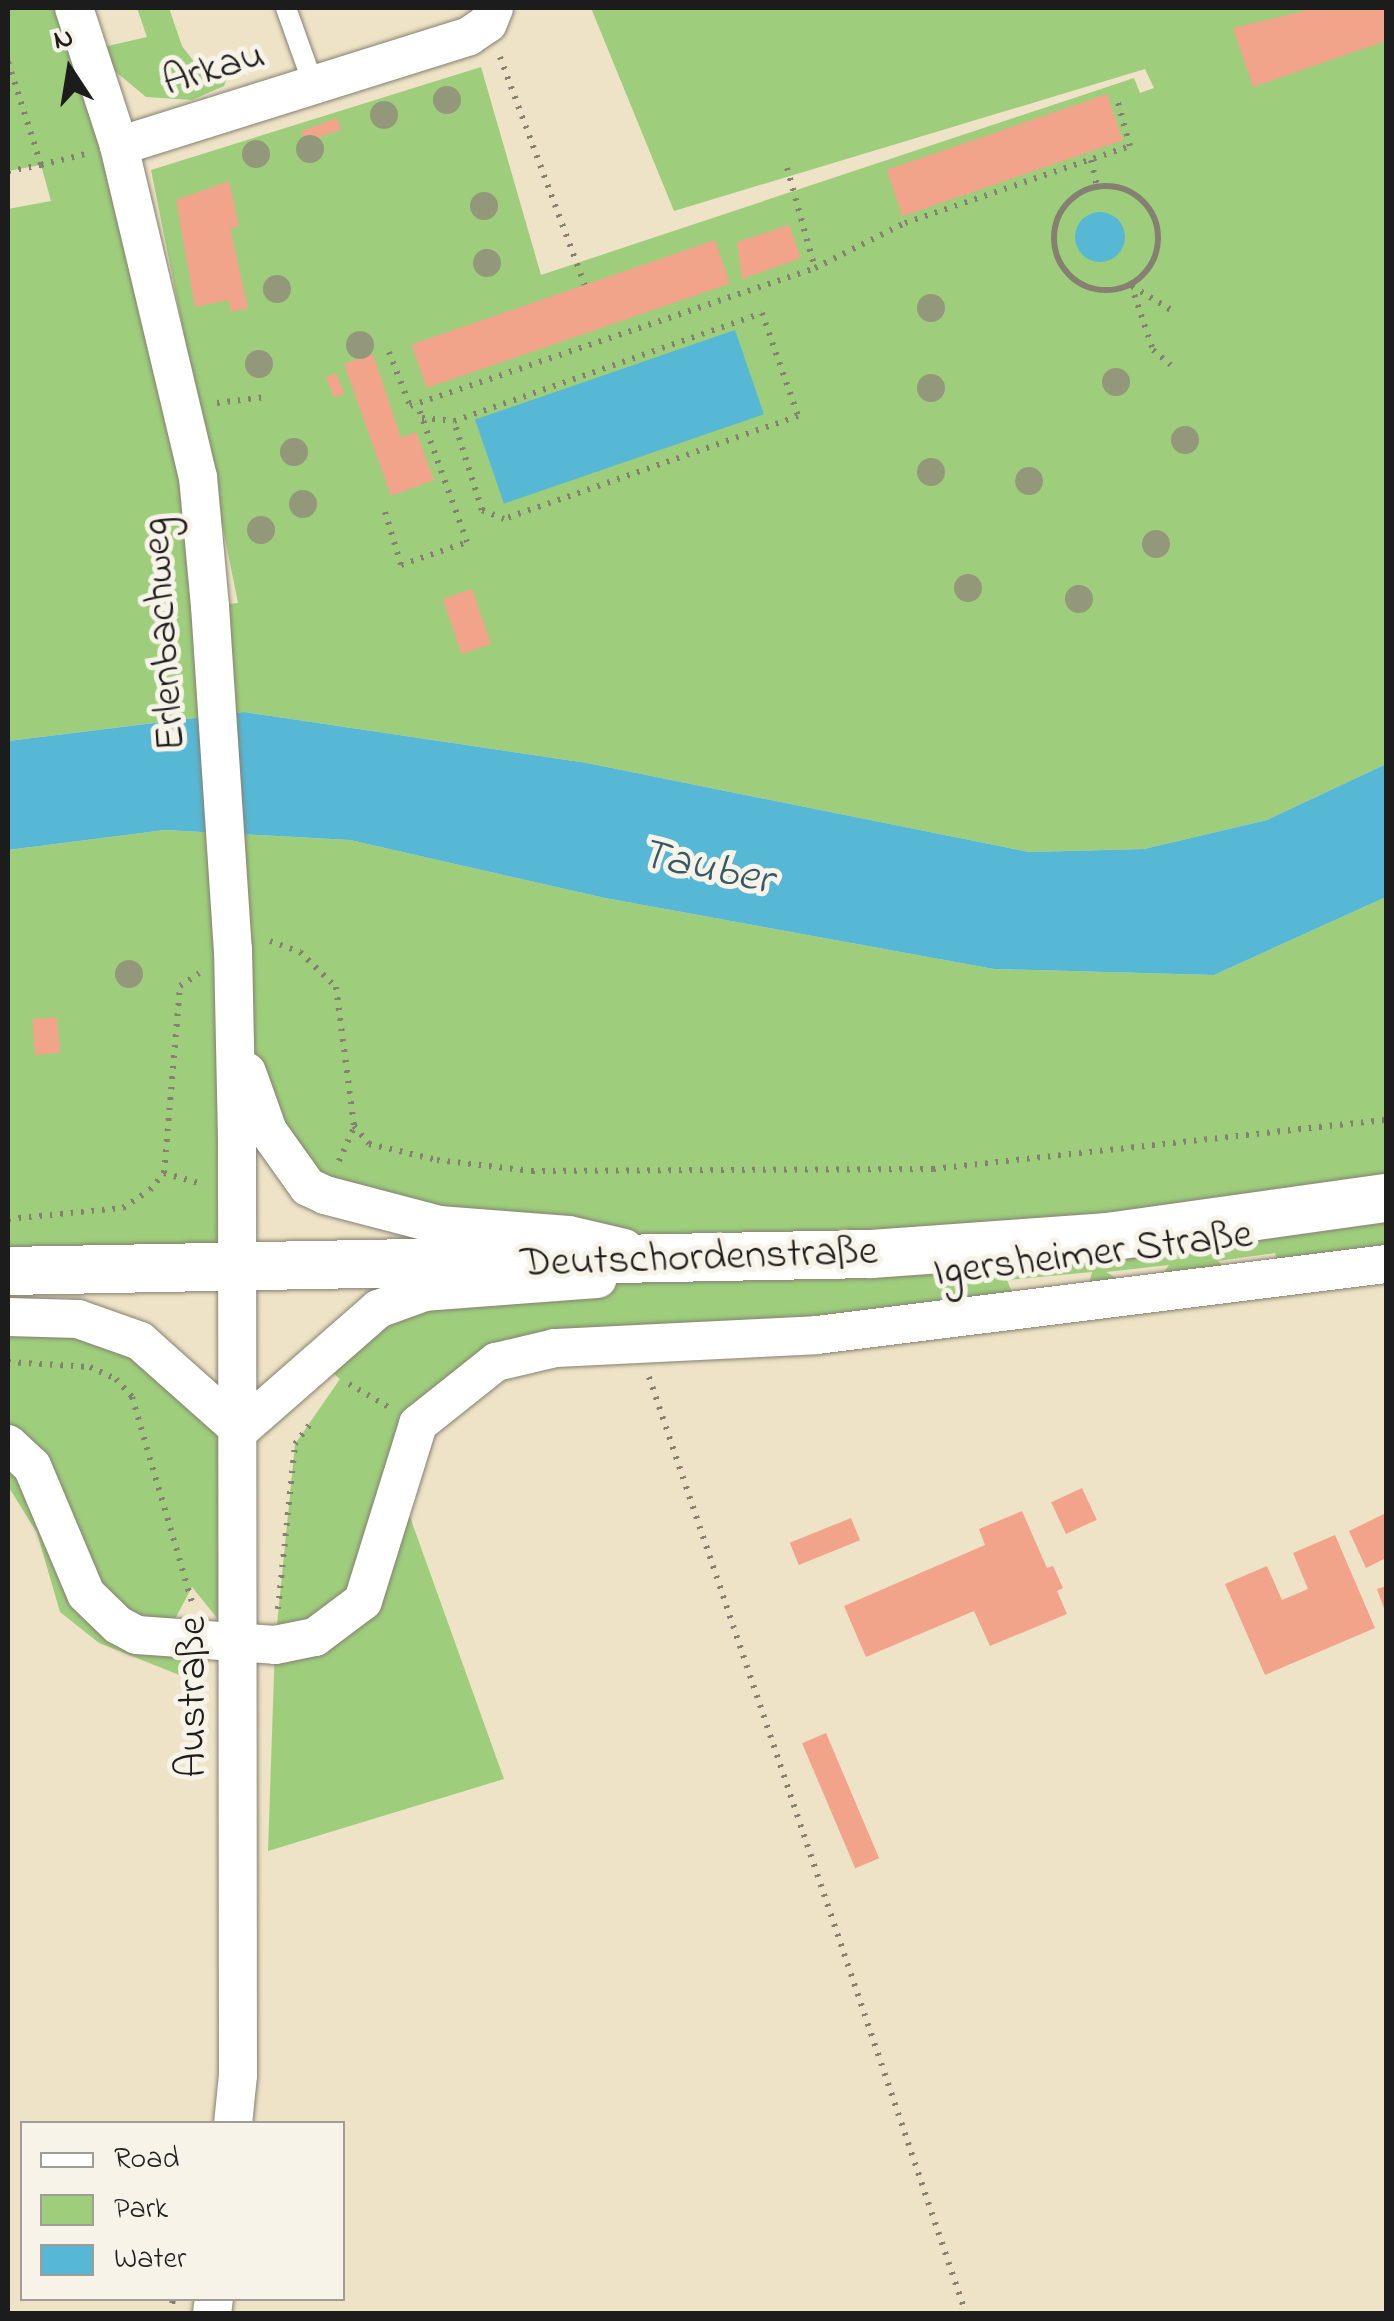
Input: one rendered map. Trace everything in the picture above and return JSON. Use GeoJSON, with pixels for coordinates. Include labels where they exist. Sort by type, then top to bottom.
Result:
{"type":"FeatureCollection","features":[{"type":"Feature","properties":{"kind":"street","name":"Erlenbachweg"},"geometry":{"type":"LineString","coordinates":[[74,8],[119,146],[198,476],[231,929],[239,1270]]}},
{"type":"Feature","properties":{"kind":"street","name":"Arkau"},"geometry":{"type":"LineString","coordinates":[[119,146],[469,36],[491,15]]}},
{"type":"Feature","properties":{"kind":"street"},"geometry":{"type":"LineString","coordinates":[[235,1036],[268,1132],[308,1187],[440,1225],[569,1235],[682,1262]]}},
{"type":"Feature","properties":{"kind":"street","name":"Deutschordenstraße"},"geometry":{"type":"LineString","coordinates":[[8,1270],[682,1262],[1108,1237],[1386,1198]]}},
{"type":"Feature","properties":{"kind":"street"},"geometry":{"type":"LineString","coordinates":[[8,1317],[78,1319],[140,1341],[240,1430],[378,1309],[425,1292],[583,1282],[682,1262]]}},
{"type":"Feature","properties":{"kind":"street","name":"Igersheimer Straße"},"geometry":{"type":"LineString","coordinates":[[418,1424],[496,1362],[555,1348],[817,1335],[1386,1264]]}},
{"type":"Feature","properties":{"kind":"street","name":"Austraße"},"geometry":{"type":"LineString","coordinates":[[233,2121],[239,1270]]}},
{"type":"Feature","properties":{"kind":"street"},"geometry":{"type":"LineString","coordinates":[[8,1444],[32,1466],[71,1564],[104,1614],[137,1635],[238,1645],[316,1637],[363,1601],[418,1424]]}},
{"type":"Feature","properties":{"kind":"lane"},"geometry":{"type":"LineString","coordinates":[[286,8],[314,86]]}},
{"type":"Feature","properties":{"kind":"path"},"geometry":{"type":"LineString","coordinates":[[491,15],[585,285]]}},
{"type":"Feature","properties":{"kind":"path"},"geometry":{"type":"LineString","coordinates":[[8,62],[41,165]]}},
{"type":"Feature","properties":{"kind":"path"},"geometry":{"type":"LineString","coordinates":[[389,352],[410,406],[815,268],[905,223],[1130,146],[1117,100]]}},
{"type":"Feature","properties":{"kind":"path"},"geometry":{"type":"LineString","coordinates":[[8,172],[119,146]]}},
{"type":"Feature","properties":{"kind":"path"},"geometry":{"type":"LineString","coordinates":[[1091,160],[1098,187]]}},
{"type":"Feature","properties":{"kind":"path"},"geometry":{"type":"LineString","coordinates":[[787,168],[815,268]]}},
{"type":"Feature","properties":{"kind":"path"},"geometry":{"type":"LineString","coordinates":[[1098,187],[1130,191],[1153,214],[1158,230],[1154,262],[1131,285],[1114,291],[1078,283],[1056,255],[1054,238],[1066,204],[1098,187]]}},
{"type":"Feature","properties":{"kind":"path"},"geometry":{"type":"LineString","coordinates":[[1131,285],[1171,310]]}},
{"type":"Feature","properties":{"kind":"path"},"geometry":{"type":"LineString","coordinates":[[1131,285],[1153,350],[1171,365]]}},
{"type":"Feature","properties":{"kind":"path"},"geometry":{"type":"LineString","coordinates":[[422,418],[454,421],[762,313],[798,416],[504,519],[482,510],[454,421]]}},
{"type":"Feature","properties":{"kind":"path"},"geometry":{"type":"LineString","coordinates":[[201,406],[266,398]]}},
{"type":"Feature","properties":{"kind":"path"},"geometry":{"type":"LineString","coordinates":[[385,512],[401,565],[468,542],[417,404]]}},
{"type":"Feature","properties":{"kind":"path"},"geometry":{"type":"LineString","coordinates":[[8,1219],[123,1208],[150,1190],[164,1173],[180,986],[231,929],[300,952],[336,988],[354,1126],[368,1144],[437,1160],[532,1171],[933,1169],[1386,1120]]}},
{"type":"Feature","properties":{"kind":"path"},"geometry":{"type":"LineString","coordinates":[[637,1343],[966,2314]]}},
{"type":"Feature","properties":{"kind":"path"},"geometry":{"type":"LineString","coordinates":[[8,1362],[90,1367],[116,1379],[132,1397],[192,1586],[195,1640]]}},
{"type":"Feature","properties":{"kind":"path"},"geometry":{"type":"LineString","coordinates":[[340,1379],[418,1424]]}},
{"type":"Feature","properties":{"kind":"path"},"geometry":{"type":"LineString","coordinates":[[280,1583],[295,1444],[322,1407]]}},
{"type":"Feature","properties":{"kind":"green space"},"geometry":{"type":"Polygon","coordinates":[[[8,8],[74,8],[90,50],[147,37],[137,8],[169,8],[182,46],[201,71],[227,78],[224,86],[192,100],[146,97],[92,52],[211,606],[238,603],[151,170],[481,67],[541,275],[1134,78],[1140,93],[1154,88],[1145,69],[674,211],[591,8],[1386,8],[1386,764],[1267,820],[1144,849],[1029,852],[587,763],[244,712],[8,741],[8,209],[51,201],[41,165],[8,171],[8,8]]]}},
{"type":"Feature","properties":{"kind":"green space"},"geometry":{"type":"Polygon","coordinates":[[[165,830],[350,840],[605,898],[994,969],[1214,975],[1386,897],[1386,1264],[496,1362],[396,1478],[504,1779],[268,1851],[275,1645],[295,1444],[340,1379],[317,1360],[378,1309],[583,1282],[325,1195],[236,1041],[239,1270],[8,1271],[8,850],[165,830]],[[1275,1253],[1218,1261],[1226,1269],[1277,1262],[1275,1253]],[[1169,1265],[1106,1272],[1116,1278],[1160,1277],[1169,1265]],[[1092,1272],[1007,1280],[1013,1295],[1089,1284],[1092,1272]]]}},
{"type":"Feature","properties":{"kind":"green space"},"geometry":{"type":"Polygon","coordinates":[[[8,1317],[78,1319],[240,1430],[239,1645],[192,1587],[166,1636],[197,1682],[99,1643],[60,1612],[37,1533],[8,1486],[8,1317]]]}},
{"type":"Feature","properties":{"kind":"water"},"geometry":{"type":"Polygon","coordinates":[[[1100,212],[1118,219],[1125,237],[1118,255],[1100,262],[1082,255],[1075,237],[1082,219],[1100,212]]]}},
{"type":"Feature","properties":{"kind":"water"},"geometry":{"type":"Polygon","coordinates":[[[735,330],[764,414],[504,504],[475,420],[735,330]]]}},
{"type":"Feature","properties":{"kind":"water","name":"Tauber"},"geometry":{"type":"Polygon","coordinates":[[[244,712],[587,763],[1029,852],[1144,849],[1267,820],[1386,764],[1386,897],[1214,975],[994,969],[605,898],[350,840],[165,830],[8,850],[8,741],[244,712]]]}},
{"type":"Feature","properties":{"kind":"building"},"geometry":{"type":"Polygon","coordinates":[[[1316,8],[1386,8],[1386,41],[1253,87],[1233,28],[1316,8]]]}},
{"type":"Feature","properties":{"kind":"building"},"geometry":{"type":"Polygon","coordinates":[[[1107,94],[1123,140],[903,216],[887,170],[1107,94]]]}},
{"type":"Feature","properties":{"kind":"building"},"geometry":{"type":"Polygon","coordinates":[[[337,118],[341,129],[305,142],[301,131],[337,118]]]}},
{"type":"Feature","properties":{"kind":"building"},"geometry":{"type":"Polygon","coordinates":[[[229,181],[239,227],[230,228],[248,308],[231,312],[229,300],[195,307],[176,200],[229,181]]]}},
{"type":"Feature","properties":{"kind":"building"},"geometry":{"type":"Polygon","coordinates":[[[789,225],[801,258],[742,279],[737,242],[789,225]]]}},
{"type":"Feature","properties":{"kind":"building"},"geometry":{"type":"Polygon","coordinates":[[[715,240],[730,283],[426,388],[411,345],[715,240]]]}},
{"type":"Feature","properties":{"kind":"building"},"geometry":{"type":"Polygon","coordinates":[[[373,354],[401,438],[416,432],[434,480],[391,496],[344,364],[373,354]]]}},
{"type":"Feature","properties":{"kind":"building"},"geometry":{"type":"Polygon","coordinates":[[[336,373],[344,393],[334,398],[326,377],[336,373]]]}},
{"type":"Feature","properties":{"kind":"building"},"geometry":{"type":"Polygon","coordinates":[[[472,589],[491,644],[462,654],[443,599],[472,589]]]}},
{"type":"Feature","properties":{"kind":"building"},"geometry":{"type":"Polygon","coordinates":[[[57,1017],[60,1053],[35,1055],[32,1019],[57,1017]]]}},
{"type":"Feature","properties":{"kind":"building"},"geometry":{"type":"Polygon","coordinates":[[[1082,1488],[1097,1520],[1066,1534],[1051,1502],[1082,1488]]]}},
{"type":"Feature","properties":{"kind":"building"},"geometry":{"type":"Polygon","coordinates":[[[1022,1511],[1047,1568],[1053,1566],[1063,1588],[1057,1591],[1067,1614],[990,1646],[974,1611],[866,1657],[844,1606],[985,1545],[979,1529],[1022,1511]]]}},
{"type":"Feature","properties":{"kind":"building"},"geometry":{"type":"Polygon","coordinates":[[[1386,1513],[1386,1558],[1366,1568],[1349,1531],[1386,1513]]]}},
{"type":"Feature","properties":{"kind":"building"},"geometry":{"type":"Polygon","coordinates":[[[851,1518],[860,1540],[799,1565],[790,1543],[851,1518]]]}},
{"type":"Feature","properties":{"kind":"building"},"geometry":{"type":"Polygon","coordinates":[[[1335,1535],[1375,1628],[1265,1675],[1225,1584],[1267,1566],[1282,1600],[1308,1589],[1293,1553],[1335,1535]]]}},
{"type":"Feature","properties":{"kind":"building"},"geometry":{"type":"Polygon","coordinates":[[[1386,1586],[1386,1614],[1377,1589],[1386,1586]]]}},
{"type":"Feature","properties":{"kind":"building"},"geometry":{"type":"Polygon","coordinates":[[[826,1733],[879,1858],[855,1868],[802,1743],[826,1733]]]}}]}
